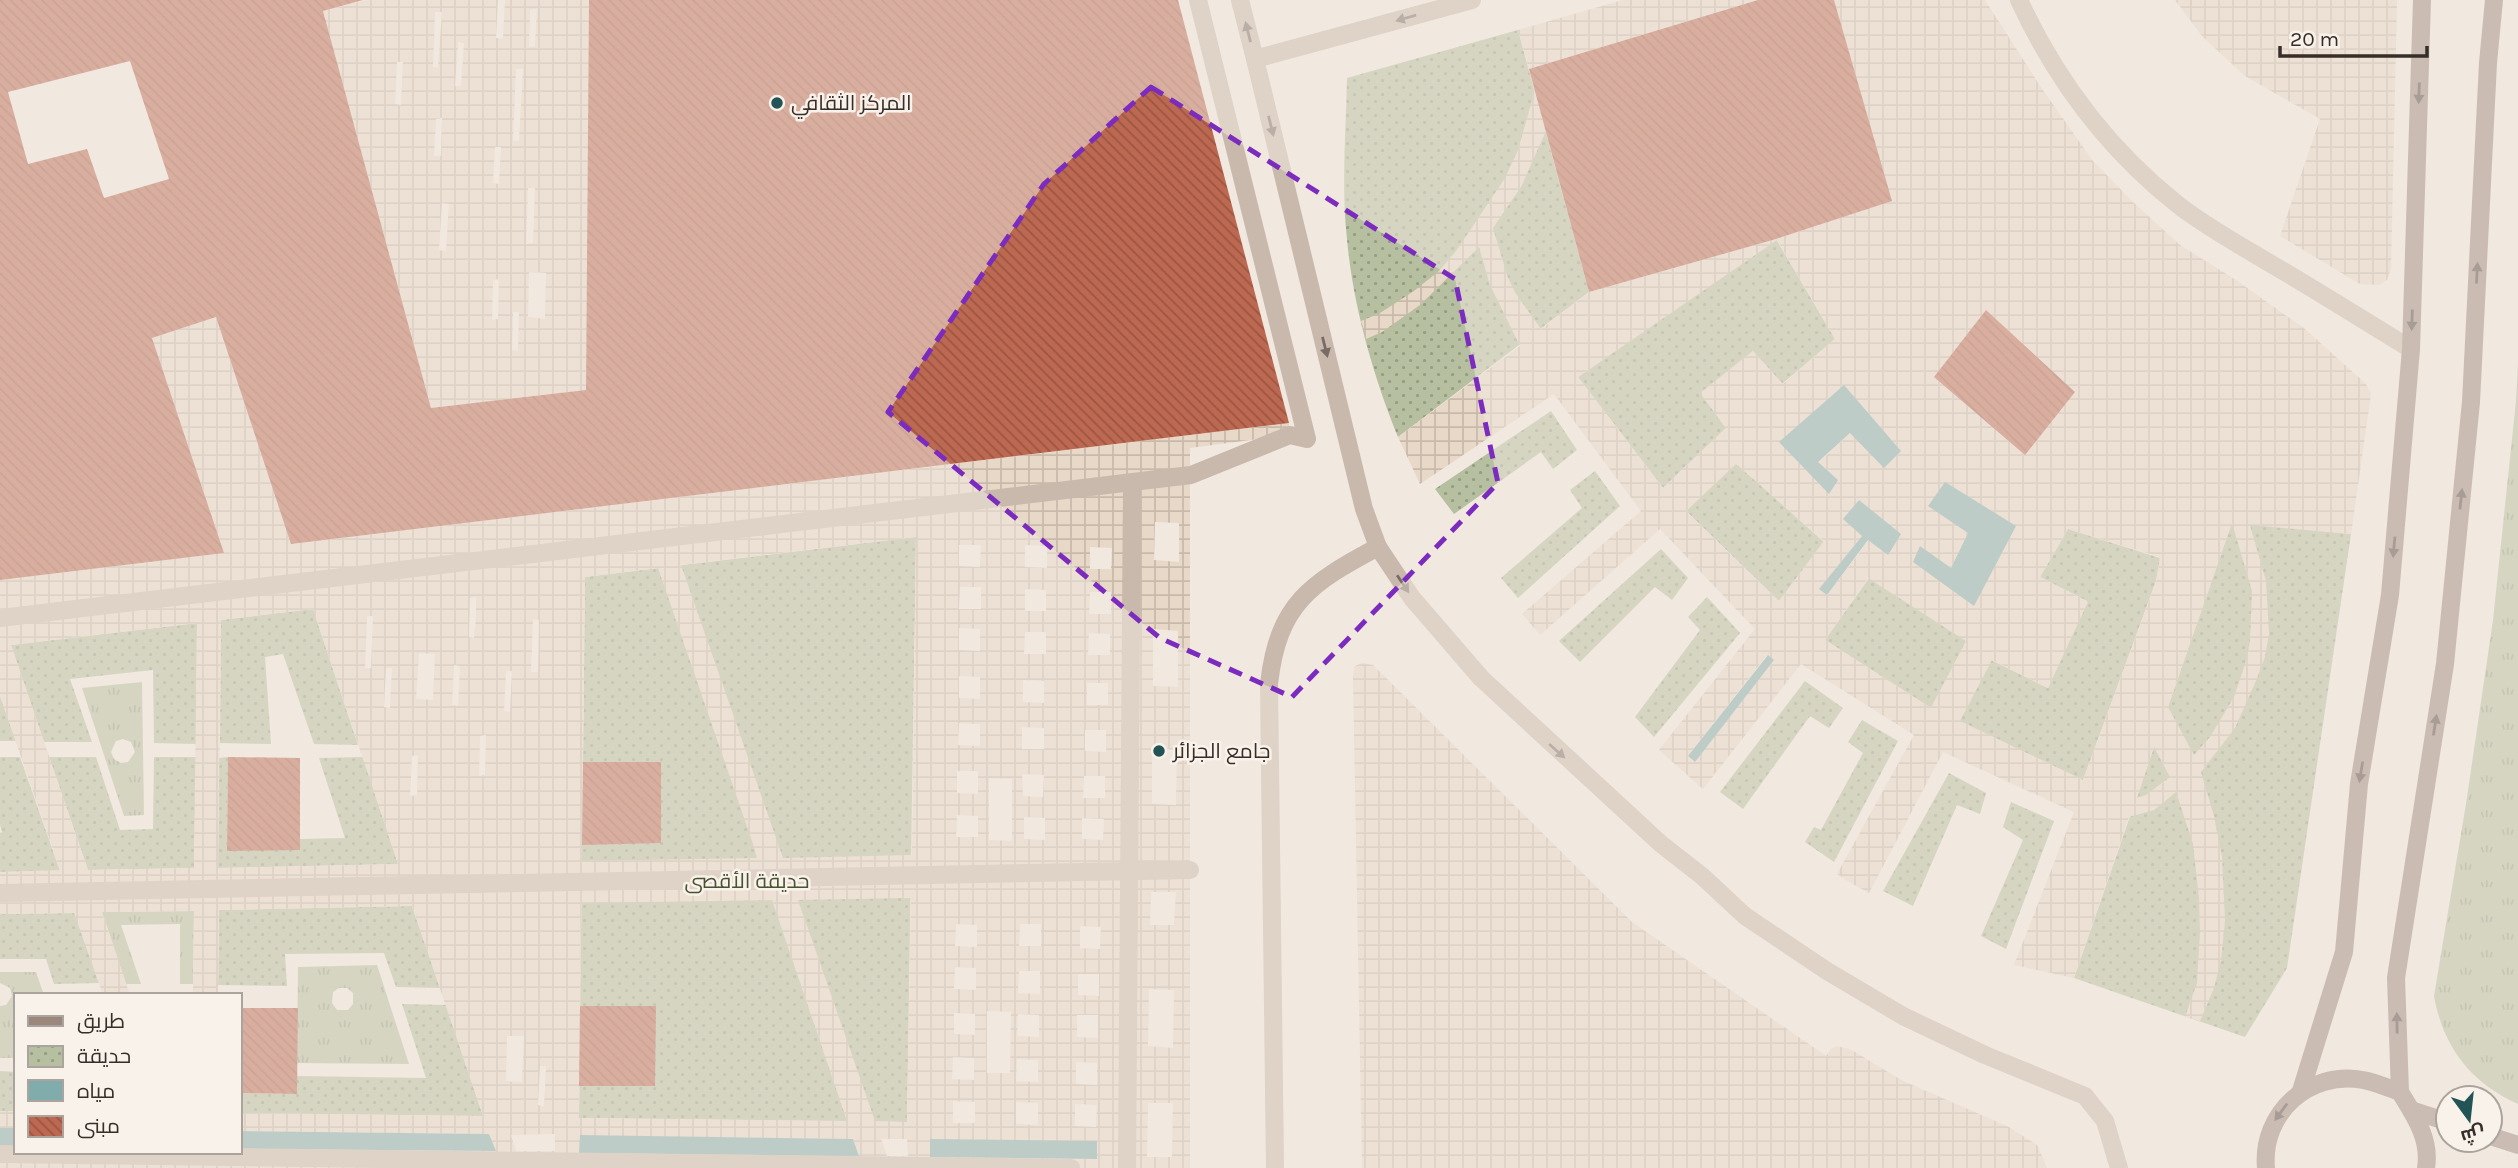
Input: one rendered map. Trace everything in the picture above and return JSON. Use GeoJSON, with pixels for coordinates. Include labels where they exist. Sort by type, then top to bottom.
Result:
{"type":"FeatureCollection","features":[{"type":"Feature","properties":{"kind":"street"},"geometry":{"type":"LineString","coordinates":[[0,618],[1191,475],[1290,435],[1307,439],[1198,0]]}},
{"type":"Feature","properties":{"kind":"street"},"geometry":{"type":"LineString","coordinates":[[1240,0],[1364,509],[1378,547],[1412,598],[1481,678],[1624,812],[1745,916],[1827,971],[1903,1016],[1985,1055],[2085,1096],[2101,1114],[2119,1168]]}},
{"type":"Feature","properties":{"kind":"street"},"geometry":{"type":"LineString","coordinates":[[1255,59],[1472,0]]}},
{"type":"Feature","properties":{"kind":"street"},"geometry":{"type":"LineString","coordinates":[[2019,0],[2050,62],[2074,98],[2138,170],[2178,204],[2220,234],[2411,349]]}},
{"type":"Feature","properties":{"kind":"street"},"geometry":{"type":"LineString","coordinates":[[2301,1091],[2344,952],[2359,783],[2390,595],[2411,349],[2422,0]]}},
{"type":"Feature","properties":{"kind":"street"},"geometry":{"type":"LineString","coordinates":[[2426,1168],[2428,1160],[2424,1134],[2400,1092],[2396,978],[2445,664],[2471,402],[2488,63],[2494,0]]}},
{"type":"Feature","properties":{"kind":"street"},"geometry":{"type":"LineString","coordinates":[[1127,1168],[1132,483]]}},
{"type":"Feature","properties":{"kind":"street"},"geometry":{"type":"LineString","coordinates":[[1275,1168],[1269,684],[1272,657],[1280,630],[1294,606],[1313,586],[1335,570],[1378,547]]}},
{"type":"Feature","properties":{"kind":"street"},"geometry":{"type":"LineString","coordinates":[[0,893],[1190,870]]}},
{"type":"Feature","properties":{"kind":"street"},"geometry":{"type":"LineString","coordinates":[[2266,1168],[2266,1144],[2273,1124],[2285,1105],[2301,1091],[2331,1080],[2363,1079],[2400,1092]]}},
{"type":"Feature","properties":{"kind":"street"},"geometry":{"type":"LineString","coordinates":[[2412,1111],[2434,1118]]}},
{"type":"Feature","properties":{"kind":"street"},"geometry":{"type":"LineString","coordinates":[[2113,1144],[2128,1168]]}},
{"type":"Feature","properties":{"kind":"street"},"geometry":{"type":"LineString","coordinates":[[0,1154],[1072,1168]]}},
{"type":"Feature","properties":{"kind":"highlighted area"},"geometry":{"type":"Polygon","coordinates":[[[1151,87],[1455,279],[1498,483],[1292,697],[1160,638],[888,412],[1044,184],[1151,87]]]}},
{"type":"Feature","properties":{"kind":"green space"},"geometry":{"type":"Polygon","coordinates":[[[1518,30],[1589,292],[1398,437],[1365,340],[1350,264],[1344,199],[1347,78],[1518,30]]]}},
{"type":"Feature","properties":{"kind":"green space"},"geometry":{"type":"Polygon","coordinates":[[[1776,239],[1835,339],[1782,384],[1753,351],[1701,393],[1726,428],[1663,488],[1578,377],[1776,239]]]}},
{"type":"Feature","properties":{"kind":"green space"},"geometry":{"type":"Polygon","coordinates":[[[2518,364],[2518,1104],[2504,1097],[2504,1084],[2485,1084],[2462,1061],[2444,1031],[2434,996],[2493,620],[2518,364]]]}},
{"type":"Feature","properties":{"kind":"green space"},"geometry":{"type":"Polygon","coordinates":[[[1551,411],[1577,450],[1553,469],[1541,452],[1454,514],[1435,489],[1551,411]]]}},
{"type":"Feature","properties":{"kind":"green space"},"geometry":{"type":"Polygon","coordinates":[[[1736,463],[1824,542],[1779,601],[1686,511],[1736,463]]]}},
{"type":"Feature","properties":{"kind":"green space"},"geometry":{"type":"Polygon","coordinates":[[[1595,471],[1620,506],[1518,598],[1501,578],[1582,508],[1570,490],[1595,471]]]}},
{"type":"Feature","properties":{"kind":"green space"},"geometry":{"type":"Polygon","coordinates":[[[2232,522],[2351,534],[2287,968],[2245,1037],[2074,978],[2232,522]]]}},
{"type":"Feature","properties":{"kind":"green space"},"geometry":{"type":"Polygon","coordinates":[[[2068,529],[2160,558],[2156,581],[2083,780],[1959,721],[1991,660],[2048,688],[2087,601],[2040,577],[2068,529]]]}},
{"type":"Feature","properties":{"kind":"green space","name":"حديقة الأقصى"},"geometry":{"type":"Polygon","coordinates":[[[916,537],[907,1122],[579,1118],[585,577],[916,537]]]}},
{"type":"Feature","properties":{"kind":"green space"},"geometry":{"type":"Polygon","coordinates":[[[1661,549],[1688,578],[1672,600],[1655,587],[1580,662],[1559,641],[1661,549]]]}},
{"type":"Feature","properties":{"kind":"green space"},"geometry":{"type":"Polygon","coordinates":[[[1869,578],[1967,641],[1931,708],[1825,640],[1869,578]]]}},
{"type":"Feature","properties":{"kind":"green space"},"geometry":{"type":"Polygon","coordinates":[[[1707,597],[1740,633],[1654,737],[1635,717],[1700,630],[1688,617],[1707,597]]]}},
{"type":"Feature","properties":{"kind":"green space"},"geometry":{"type":"Polygon","coordinates":[[[313,609],[358,745],[314,744],[283,654],[265,657],[271,744],[220,743],[221,620],[313,609]]]}},
{"type":"Feature","properties":{"kind":"green space"},"geometry":{"type":"Polygon","coordinates":[[[197,623],[196,744],[154,743],[153,670],[70,679],[92,742],[44,742],[11,645],[197,623]]]}},
{"type":"Feature","properties":{"kind":"green space"},"geometry":{"type":"Polygon","coordinates":[[[1805,681],[1843,708],[1829,728],[1810,716],[1743,809],[1720,792],[1805,681]]]}},
{"type":"Feature","properties":{"kind":"green space"},"geometry":{"type":"Polygon","coordinates":[[[142,682],[144,815],[124,816],[82,688],[142,682]],[[123,739],[116,741],[111,752],[114,759],[121,763],[128,762],[135,752],[131,742],[123,739]]]}},
{"type":"Feature","properties":{"kind":"green space"},"geometry":{"type":"Polygon","coordinates":[[[0,696],[16,741],[0,741],[0,696]]]}},
{"type":"Feature","properties":{"kind":"green space"},"geometry":{"type":"Polygon","coordinates":[[[1862,720],[1898,741],[1834,862],[1805,842],[1814,827],[1821,830],[1863,753],[1848,742],[1862,720]]]}},
{"type":"Feature","properties":{"kind":"green space"},"geometry":{"type":"Polygon","coordinates":[[[0,757],[20,757],[60,871],[0,872],[0,757]]]}},
{"type":"Feature","properties":{"kind":"green space"},"geometry":{"type":"Polygon","coordinates":[[[49,757],[96,757],[120,830],[153,829],[154,757],[196,757],[194,868],[88,870],[49,757]]]}},
{"type":"Feature","properties":{"kind":"green space"},"geometry":{"type":"Polygon","coordinates":[[[228,757],[227,850],[300,839],[345,838],[319,758],[363,757],[398,864],[218,868],[219,758],[228,757]]]}},
{"type":"Feature","properties":{"kind":"green space"},"geometry":{"type":"Polygon","coordinates":[[[1949,773],[1986,793],[1980,814],[1957,805],[1913,906],[1883,891],[1949,773]]]}},
{"type":"Feature","properties":{"kind":"green space"},"geometry":{"type":"Polygon","coordinates":[[[2011,802],[2054,821],[2006,949],[1981,936],[2023,840],[2003,827],[2011,802]]]}},
{"type":"Feature","properties":{"kind":"green space"},"geometry":{"type":"Polygon","coordinates":[[[412,906],[440,988],[396,987],[384,953],[285,954],[287,986],[218,985],[219,910],[412,906]]]}},
{"type":"Feature","properties":{"kind":"green space"},"geometry":{"type":"Polygon","coordinates":[[[194,911],[193,984],[180,984],[180,924],[121,925],[141,984],[126,984],[102,912],[194,911]]]}},
{"type":"Feature","properties":{"kind":"green space"},"geometry":{"type":"Polygon","coordinates":[[[75,913],[99,983],[54,984],[46,959],[0,959],[0,914],[75,913]]]}},
{"type":"Feature","properties":{"kind":"green space"},"geometry":{"type":"Polygon","coordinates":[[[377,965],[409,1064],[297,1063],[298,967],[377,965]],[[339,988],[333,992],[332,1003],[337,1010],[348,1010],[353,1004],[353,993],[347,988],[339,988]]]}},
{"type":"Feature","properties":{"kind":"green space"},"geometry":{"type":"Polygon","coordinates":[[[0,972],[36,972],[43,993],[14,993],[14,1058],[0,1058],[0,1006],[6,1005],[12,996],[10,988],[0,983],[0,972]]]}},
{"type":"Feature","properties":{"kind":"green space"},"geometry":{"type":"Polygon","coordinates":[[[402,1004],[446,1005],[483,1116],[242,1113],[242,1093],[296,1094],[297,1076],[426,1078],[402,1004]]]}},
{"type":"Feature","properties":{"kind":"green space"},"geometry":{"type":"Polygon","coordinates":[[[0,1071],[14,1072],[14,1111],[0,1111],[0,1071]]]}},
{"type":"Feature","properties":{"kind":"shaded area"},"geometry":{"type":"Polygon","coordinates":[[[367,0],[498,0],[496,38],[503,39],[505,0],[589,0],[586,390],[431,408],[323,11],[367,0]],[[537,9],[530,10],[529,47],[535,46],[537,9]],[[435,12],[433,67],[438,68],[442,12],[435,12]],[[458,42],[455,86],[461,86],[464,43],[458,42]],[[397,62],[395,104],[401,105],[403,62],[397,62]],[[516,69],[513,141],[519,141],[523,69],[516,69]],[[442,118],[436,119],[434,156],[441,156],[442,118]],[[495,147],[493,183],[499,184],[501,147],[495,147]],[[528,188],[526,244],[533,243],[535,188],[528,188]],[[442,203],[439,250],[446,251],[449,204],[442,203]],[[529,272],[528,317],[545,319],[546,273],[529,272]],[[499,279],[493,280],[492,320],[498,319],[499,279]],[[513,312],[512,350],[518,351],[519,312],[513,312]]]}},
{"type":"Feature","properties":{"kind":"shaded area"},"geometry":{"type":"Polygon","coordinates":[[[1623,0],[1758,0],[1529,69],[1518,30],[1623,0]]]}},
{"type":"Feature","properties":{"kind":"shaded area"},"geometry":{"type":"Polygon","coordinates":[[[1834,0],[1985,0],[2040,86],[2093,161],[2132,201],[2180,245],[2239,282],[2305,329],[2366,384],[2371,394],[2351,534],[2250,525],[2266,581],[2269,634],[2265,657],[2235,728],[2201,772],[2222,857],[2225,921],[2221,960],[2214,988],[2200,1021],[2185,1017],[2197,983],[2199,898],[2193,844],[2176,792],[2154,810],[2129,817],[2074,978],[2014,965],[2074,812],[1943,752],[1869,893],[1837,874],[1914,735],[1801,664],[1703,789],[1659,750],[1755,629],[1660,529],[1540,635],[1522,614],[1641,511],[1554,394],[1420,484],[1398,437],[1520,346],[1490,285],[1479,247],[1420,305],[1382,332],[1366,339],[1361,321],[1380,313],[1414,291],[1439,271],[1456,251],[1505,178],[1518,150],[1535,90],[1546,131],[1521,187],[1493,228],[1508,278],[1541,329],[1589,292],[1776,239],[1891,201],[1834,0]],[[1777,240],[1578,377],[1663,488],[1726,428],[1700,393],[1753,351],[1783,384],[1835,339],[1777,240]],[[1843,385],[1818,463],[1850,433],[1843,385]],[[1736,464],[1686,511],[1779,601],[1824,541],[1736,464]],[[2232,523],[2168,707],[2194,755],[2210,737],[2234,697],[2250,641],[2252,591],[2232,523]],[[2068,529],[2040,577],[2088,602],[2048,688],[1992,660],[1960,721],[2083,780],[2156,582],[2160,557],[2068,529]],[[1968,533],[1951,568],[1920,547],[1914,561],[1974,605],[1968,533]],[[1901,534],[1862,536],[1820,588],[1827,595],[1869,540],[1901,534]],[[1868,578],[1825,640],[1931,708],[1966,641],[1868,578]],[[1767,655],[1688,756],[1694,762],[1774,660],[1767,655]],[[2154,747],[2137,798],[2146,795],[2170,777],[2154,747]]]}},
{"type":"Feature","properties":{"kind":"shaded area"},"geometry":{"type":"Polygon","coordinates":[[[2175,0],[2397,0],[2391,269],[2387,280],[2379,285],[2360,284],[2280,236],[2320,119],[2245,76],[2202,36],[2175,0]]]}},
{"type":"Feature","properties":{"kind":"shaded area"},"geometry":{"type":"Polygon","coordinates":[[[216,317],[292,544],[1289,423],[1290,435],[1190,448],[1190,1168],[0,1168],[0,1146],[14,1146],[14,1154],[242,1154],[242,1148],[495,1151],[489,1134],[242,1131],[242,1113],[483,1116],[412,906],[219,910],[218,993],[193,993],[194,911],[102,912],[129,993],[102,993],[74,913],[0,914],[0,872],[60,870],[0,696],[0,580],[224,553],[152,338],[216,317]],[[1155,522],[1154,560],[1179,562],[1179,523],[1155,522]],[[916,537],[681,565],[783,858],[912,855],[916,537]],[[959,545],[959,566],[980,567],[981,545],[959,545]],[[1025,545],[1025,567],[1047,568],[1047,546],[1025,545]],[[1090,547],[1090,569],[1111,569],[1112,548],[1090,547]],[[658,568],[585,577],[582,861],[757,858],[658,568]],[[960,587],[959,609],[981,609],[981,587],[960,587]],[[1025,589],[1025,611],[1046,611],[1046,590],[1025,589]],[[1090,592],[1089,614],[1111,614],[1111,592],[1090,592]],[[476,597],[470,598],[469,637],[474,638],[476,597]],[[313,609],[221,620],[218,868],[398,864],[313,609]],[[367,616],[365,668],[371,668],[373,616],[367,616]],[[533,619],[531,672],[538,672],[539,620],[533,619]],[[197,623],[11,645],[88,870],[194,868],[197,623]],[[959,628],[959,650],[980,651],[980,629],[959,628]],[[1153,629],[1153,686],[1178,687],[1178,631],[1153,629]],[[1025,632],[1024,654],[1046,654],[1046,632],[1025,632]],[[1089,633],[1088,655],[1110,655],[1110,634],[1089,633]],[[419,653],[416,699],[433,700],[435,654],[419,653]],[[454,665],[452,705],[458,706],[460,666],[454,665]],[[386,668],[384,707],[390,708],[392,668],[386,668]],[[506,671],[504,711],[510,712],[512,671],[506,671]],[[959,676],[959,698],[980,699],[980,677],[959,676]],[[1023,680],[1023,702],[1044,703],[1044,681],[1023,680]],[[1087,683],[1087,705],[1108,705],[1108,683],[1087,683]],[[959,723],[958,745],[980,746],[980,724],[959,723]],[[1022,727],[1022,749],[1044,749],[1044,728],[1022,727]],[[1085,730],[1085,751],[1106,752],[1106,730],[1085,730]],[[486,735],[480,736],[479,776],[485,775],[486,735]],[[1152,748],[1152,804],[1176,805],[1177,750],[1152,748]],[[418,755],[412,756],[410,796],[417,795],[418,755]],[[957,771],[957,793],[978,794],[978,771],[957,771]],[[1022,774],[1023,796],[1043,797],[1044,775],[1022,774]],[[1084,776],[1083,798],[1105,798],[1105,776],[1084,776]],[[989,778],[989,840],[1012,841],[1012,779],[989,778]],[[957,815],[956,837],[978,837],[978,816],[957,815]],[[1024,817],[1024,839],[1045,840],[1045,818],[1024,817]],[[1082,818],[1082,839],[1103,840],[1104,819],[1082,818]],[[1151,892],[1150,925],[1174,925],[1176,892],[1151,892]],[[911,898],[798,900],[875,1121],[907,1122],[911,898]],[[772,900],[581,903],[579,1118],[847,1121],[772,900]],[[956,924],[955,946],[977,947],[977,925],[956,924]],[[1020,924],[1019,946],[1041,946],[1041,924],[1020,924]],[[1080,926],[1080,948],[1100,949],[1101,927],[1080,926]],[[955,967],[954,989],[976,990],[976,968],[955,967]],[[1019,971],[1018,993],[1040,994],[1040,971],[1019,971]],[[1078,974],[1078,995],[1099,996],[1099,974],[1078,974]],[[1149,989],[1148,1046],[1173,1048],[1174,990],[1149,989]],[[987,1011],[987,1073],[1010,1073],[1011,1012],[987,1011]],[[954,1013],[954,1034],[975,1035],[975,1014],[954,1013]],[[1018,1014],[1017,1036],[1039,1037],[1039,1015],[1018,1014]],[[1077,1015],[1077,1037],[1098,1038],[1098,1015],[1077,1015]],[[507,1036],[506,1081],[522,1082],[524,1036],[507,1036]],[[953,1057],[952,1079],[974,1080],[974,1058],[953,1057]],[[1017,1059],[1016,1081],[1038,1082],[1038,1060],[1017,1059]],[[1076,1062],[1076,1084],[1097,1085],[1097,1063],[1076,1062]],[[540,1066],[538,1105],[544,1107],[546,1066],[540,1066]],[[953,1101],[953,1123],[975,1123],[975,1102],[953,1101]],[[1016,1102],[1016,1124],[1038,1125],[1038,1103],[1016,1102]],[[1148,1103],[1147,1157],[1172,1157],[1173,1103],[1148,1103]],[[1075,1104],[1075,1126],[1096,1127],[1097,1105],[1075,1104]],[[555,1134],[511,1135],[516,1151],[555,1151],[555,1134]],[[580,1136],[580,1153],[859,1155],[853,1139],[580,1136]],[[881,1139],[887,1156],[908,1156],[907,1139],[881,1139]],[[1097,1141],[930,1156],[1097,1159],[1097,1141]]]}},
{"type":"Feature","properties":{"kind":"shaded area"},"geometry":{"type":"Polygon","coordinates":[[[1362,663],[1373,665],[1632,922],[1826,1056],[1837,1046],[1852,1050],[1901,1080],[2009,1127],[2037,1145],[2047,1168],[1362,1168],[1353,676],[1355,666],[1362,663]]]}},
{"type":"Feature","properties":{"kind":"shaded area"},"geometry":{"type":"Polygon","coordinates":[[[0,1111],[14,1111],[14,1128],[0,1128],[0,1111]]]}},
{"type":"Feature","properties":{"kind":"water"},"geometry":{"type":"Polygon","coordinates":[[[1844,385],[1901,451],[1884,468],[1850,433],[1818,462],[1838,480],[1829,494],[1779,442],[1844,385]]]}},
{"type":"Feature","properties":{"kind":"water"},"geometry":{"type":"Polygon","coordinates":[[[1945,482],[2016,526],[1974,606],[1913,562],[1920,546],[1951,568],[1968,533],[1928,506],[1945,482]]]}},
{"type":"Feature","properties":{"kind":"water"},"geometry":{"type":"Polygon","coordinates":[[[1859,500],[1901,534],[1888,555],[1868,540],[1827,595],[1819,589],[1862,536],[1843,519],[1859,500]]]}},
{"type":"Feature","properties":{"kind":"water"},"geometry":{"type":"Polygon","coordinates":[[[1768,655],[1774,660],[1695,762],[1688,756],[1768,655]]]}},
{"type":"Feature","properties":{"kind":"water"},"geometry":{"type":"Polygon","coordinates":[[[0,1128],[14,1128],[14,1146],[0,1146],[0,1128]]]}},
{"type":"Feature","properties":{"kind":"water"},"geometry":{"type":"Polygon","coordinates":[[[242,1131],[489,1134],[496,1151],[242,1149],[242,1131]]]}},
{"type":"Feature","properties":{"kind":"water"},"geometry":{"type":"Polygon","coordinates":[[[580,1135],[853,1139],[859,1156],[579,1153],[580,1135]]]}},
{"type":"Feature","properties":{"kind":"water"},"geometry":{"type":"Polygon","coordinates":[[[930,1139],[1097,1141],[1097,1159],[930,1157],[930,1139]]]}},
{"type":"Feature","properties":{"kind":"building"},"geometry":{"type":"Polygon","coordinates":[[[0,0],[363,0],[323,11],[431,408],[586,390],[589,0],[1178,0],[1289,423],[291,544],[216,317],[152,338],[224,553],[0,580],[0,0]],[[130,61],[8,92],[28,164],[87,149],[104,198],[169,179],[130,61]]]}},
{"type":"Feature","properties":{"kind":"building"},"geometry":{"type":"Polygon","coordinates":[[[1758,0],[1834,0],[1892,201],[1776,239],[1589,292],[1529,69],[1758,0]]]}},
{"type":"Feature","properties":{"kind":"building"},"geometry":{"type":"Polygon","coordinates":[[[1986,310],[2075,392],[2025,455],[1934,377],[1986,310]]]}},
{"type":"Feature","properties":{"kind":"building"},"geometry":{"type":"Polygon","coordinates":[[[228,757],[300,758],[300,850],[227,851],[228,757]]]}},
{"type":"Feature","properties":{"kind":"building"},"geometry":{"type":"Polygon","coordinates":[[[583,762],[661,762],[661,843],[582,845],[583,762]]]}},
{"type":"Feature","properties":{"kind":"building"},"geometry":{"type":"Polygon","coordinates":[[[580,1006],[656,1006],[655,1086],[579,1086],[580,1006]]]}},
{"type":"Feature","properties":{"kind":"building"},"geometry":{"type":"Polygon","coordinates":[[[242,1008],[298,1008],[297,1094],[242,1093],[242,1008]]]}},
{"type":"Feature","properties":{"kind":"place","name":"المركز الثقافي"},"geometry":{"type":"Point","coordinates":[777,103]}},
{"type":"Feature","properties":{"kind":"place","name":"جامع الجزائر"},"geometry":{"type":"Point","coordinates":[1159,751]}}]}
